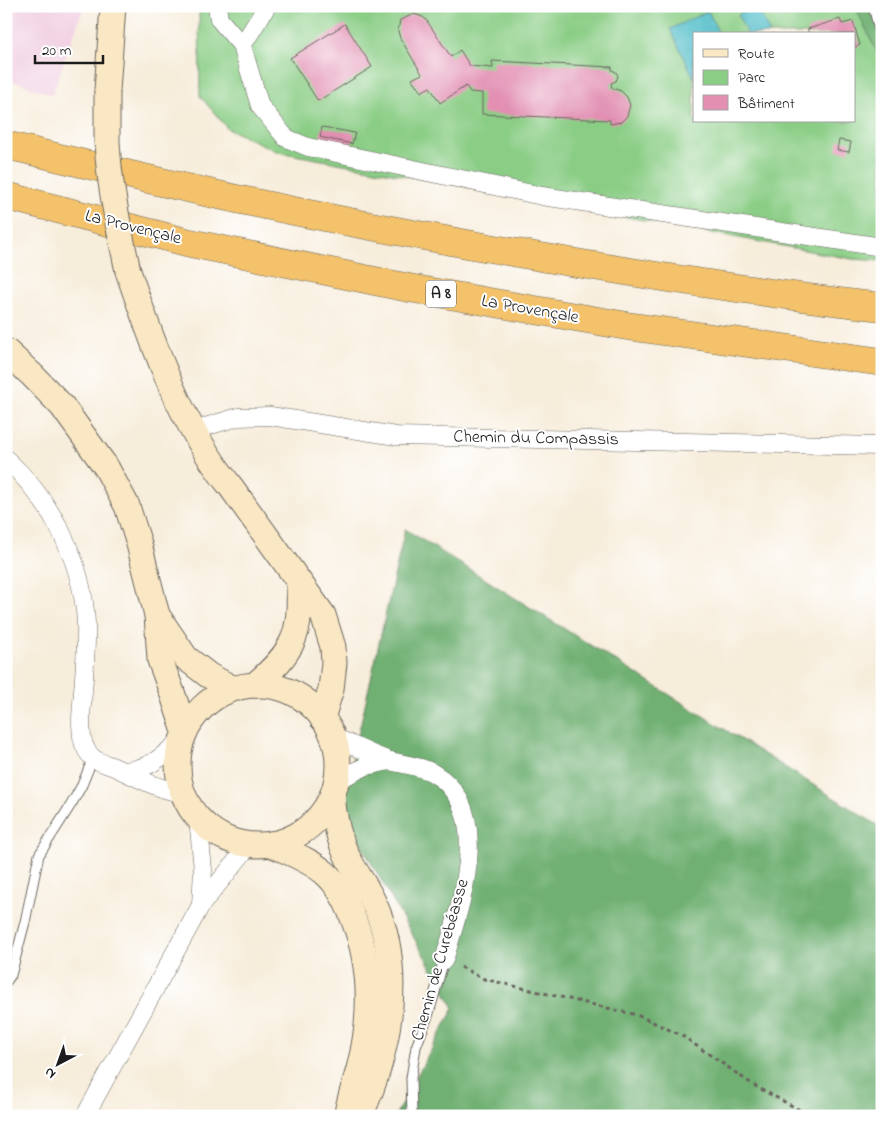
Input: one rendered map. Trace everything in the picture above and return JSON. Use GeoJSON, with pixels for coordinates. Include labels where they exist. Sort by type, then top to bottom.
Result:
{"type":"FeatureCollection","features":[{"type":"Feature","properties":{"kind":"highway"},"geometry":{"type":"LineString","coordinates":[[6,145],[292,211],[520,254],[752,291],[882,307]]}},
{"type":"Feature","properties":{"kind":"highway","name":"La Provençale"},"geometry":{"type":"LineString","coordinates":[[6,196],[190,243],[419,290],[628,326],[882,362]]}},
{"type":"Feature","properties":{"kind":"main road"},"geometry":{"type":"LineString","coordinates":[[113,6],[107,91],[107,142],[117,221],[128,271],[149,331],[182,412],[218,470],[323,616],[333,647],[334,673],[328,727],[338,766],[334,789],[334,815],[342,846],[381,919],[389,954],[391,997],[386,1037],[375,1077],[360,1116]]}},
{"type":"Feature","properties":{"kind":"main road"},"geometry":{"type":"LineString","coordinates":[[6,351],[62,406],[106,467],[127,506],[157,615],[160,660],[183,736],[179,768],[184,793],[188,804],[198,818],[227,838],[240,843],[261,844],[289,838],[309,826],[320,814],[334,789]]}},
{"type":"Feature","properties":{"kind":"main road"},"geometry":{"type":"LineString","coordinates":[[183,736],[204,706],[219,695],[244,686],[280,660],[295,638],[300,612],[299,583]]}},
{"type":"Feature","properties":{"kind":"main road"},"geometry":{"type":"LineString","coordinates":[[157,615],[192,663],[208,676],[244,686],[269,686],[286,689],[304,700],[328,727]]}},
{"type":"Feature","properties":{"kind":"main road"},"geometry":{"type":"LineString","coordinates":[[261,844],[310,862],[333,880],[349,908],[362,945],[367,965],[367,1028],[360,1065],[346,1116]]}},
{"type":"Feature","properties":{"kind":"street"},"geometry":{"type":"LineString","coordinates":[[217,6],[219,19],[242,46],[260,106],[286,138],[308,147],[542,196],[882,247]]}},
{"type":"Feature","properties":{"kind":"street"},"geometry":{"type":"LineString","coordinates":[[242,46],[268,7]]}},
{"type":"Feature","properties":{"kind":"street","name":"Chemin du Compassis"},"geometry":{"type":"LineString","coordinates":[[194,432],[238,417],[270,416],[396,436],[882,446]]}},
{"type":"Feature","properties":{"kind":"street"},"geometry":{"type":"LineString","coordinates":[[6,459],[34,489],[47,508],[63,535],[77,573],[86,623],[81,733],[87,750],[93,758],[143,781],[170,791],[184,793]]}},
{"type":"Feature","properties":{"kind":"street"},"geometry":{"type":"LineString","coordinates":[[328,727],[390,761]]}},
{"type":"Feature","properties":{"kind":"street"},"geometry":{"type":"LineString","coordinates":[[123,771],[146,767],[183,736]]}},
{"type":"Feature","properties":{"kind":"street"},"geometry":{"type":"LineString","coordinates":[[334,789],[366,766],[390,761]]}},
{"type":"Feature","properties":{"kind":"street","name":"Chemin de Curebéasse"},"geometry":{"type":"LineString","coordinates":[[390,761],[420,767],[444,780],[462,802],[467,816],[469,830],[466,872],[454,927],[444,960]]}},
{"type":"Feature","properties":{"kind":"street"},"geometry":{"type":"LineString","coordinates":[[198,818],[203,870],[201,904]]}},
{"type":"Feature","properties":{"kind":"street"},"geometry":{"type":"LineString","coordinates":[[85,1116],[201,904],[261,844]]}},
{"type":"Feature","properties":{"kind":"lane"},"geometry":{"type":"LineString","coordinates":[[873,6],[882,42]]}},
{"type":"Feature","properties":{"kind":"lane"},"geometry":{"type":"LineString","coordinates":[[6,982],[11,974],[25,922],[39,855],[72,803],[93,758]]}},
{"type":"Feature","properties":{"kind":"lane","name":"Chemin de Curebéasse"},"geometry":{"type":"LineString","coordinates":[[412,1116],[412,1078],[416,1047],[429,1013],[444,960]]}},
{"type":"Feature","properties":{"kind":"path"},"geometry":{"type":"LineString","coordinates":[[444,960],[484,979],[637,1015],[681,1035],[756,1086],[811,1116]]}},
{"type":"Feature","properties":{"kind":"shaded area"},"geometry":{"type":"Polygon","coordinates":[[[6,6],[84,6],[52,95],[6,78],[6,6]]]}},
{"type":"Feature","properties":{"kind":"green space"},"geometry":{"type":"Polygon","coordinates":[[[199,6],[882,6],[882,261],[852,259],[279,152],[228,129],[200,96],[199,6]]]}},
{"type":"Feature","properties":{"kind":"green space"},"geometry":{"type":"Polygon","coordinates":[[[855,6],[882,6],[882,63],[855,6]]]}},
{"type":"Feature","properties":{"kind":"green space"},"geometry":{"type":"Polygon","coordinates":[[[405,529],[882,828],[882,1116],[395,1116],[454,1008],[341,810],[405,529]]]}},
{"type":"Feature","properties":{"kind":"water"},"geometry":{"type":"Polygon","coordinates":[[[752,6],[757,6],[769,32],[746,32],[738,15],[752,6]]]}},
{"type":"Feature","properties":{"kind":"water"},"geometry":{"type":"Polygon","coordinates":[[[708,11],[718,32],[693,32],[693,76],[670,29],[708,11]]]}},
{"type":"Feature","properties":{"kind":"building"},"geometry":{"type":"Polygon","coordinates":[[[414,14],[423,17],[427,21],[451,57],[460,50],[470,66],[493,68],[492,61],[612,67],[612,70],[618,76],[616,81],[611,83],[612,88],[621,91],[627,97],[630,105],[627,116],[621,122],[610,124],[610,120],[482,114],[482,93],[470,92],[466,86],[440,103],[430,87],[421,92],[412,79],[422,74],[400,38],[398,31],[400,20],[414,14]]]}},
{"type":"Feature","properties":{"kind":"building"},"geometry":{"type":"Polygon","coordinates":[[[840,19],[842,24],[853,21],[860,45],[856,47],[856,32],[808,32],[808,29],[840,19]]]}},
{"type":"Feature","properties":{"kind":"building"},"geometry":{"type":"Polygon","coordinates":[[[345,24],[372,67],[318,101],[290,58],[345,24]]]}},
{"type":"Feature","properties":{"kind":"building"},"geometry":{"type":"Polygon","coordinates":[[[322,127],[355,133],[352,144],[320,137],[322,127]]]}},
{"type":"Feature","properties":{"kind":"building"},"geometry":{"type":"Polygon","coordinates":[[[839,140],[851,142],[849,152],[837,150],[839,140]]]}}]}
